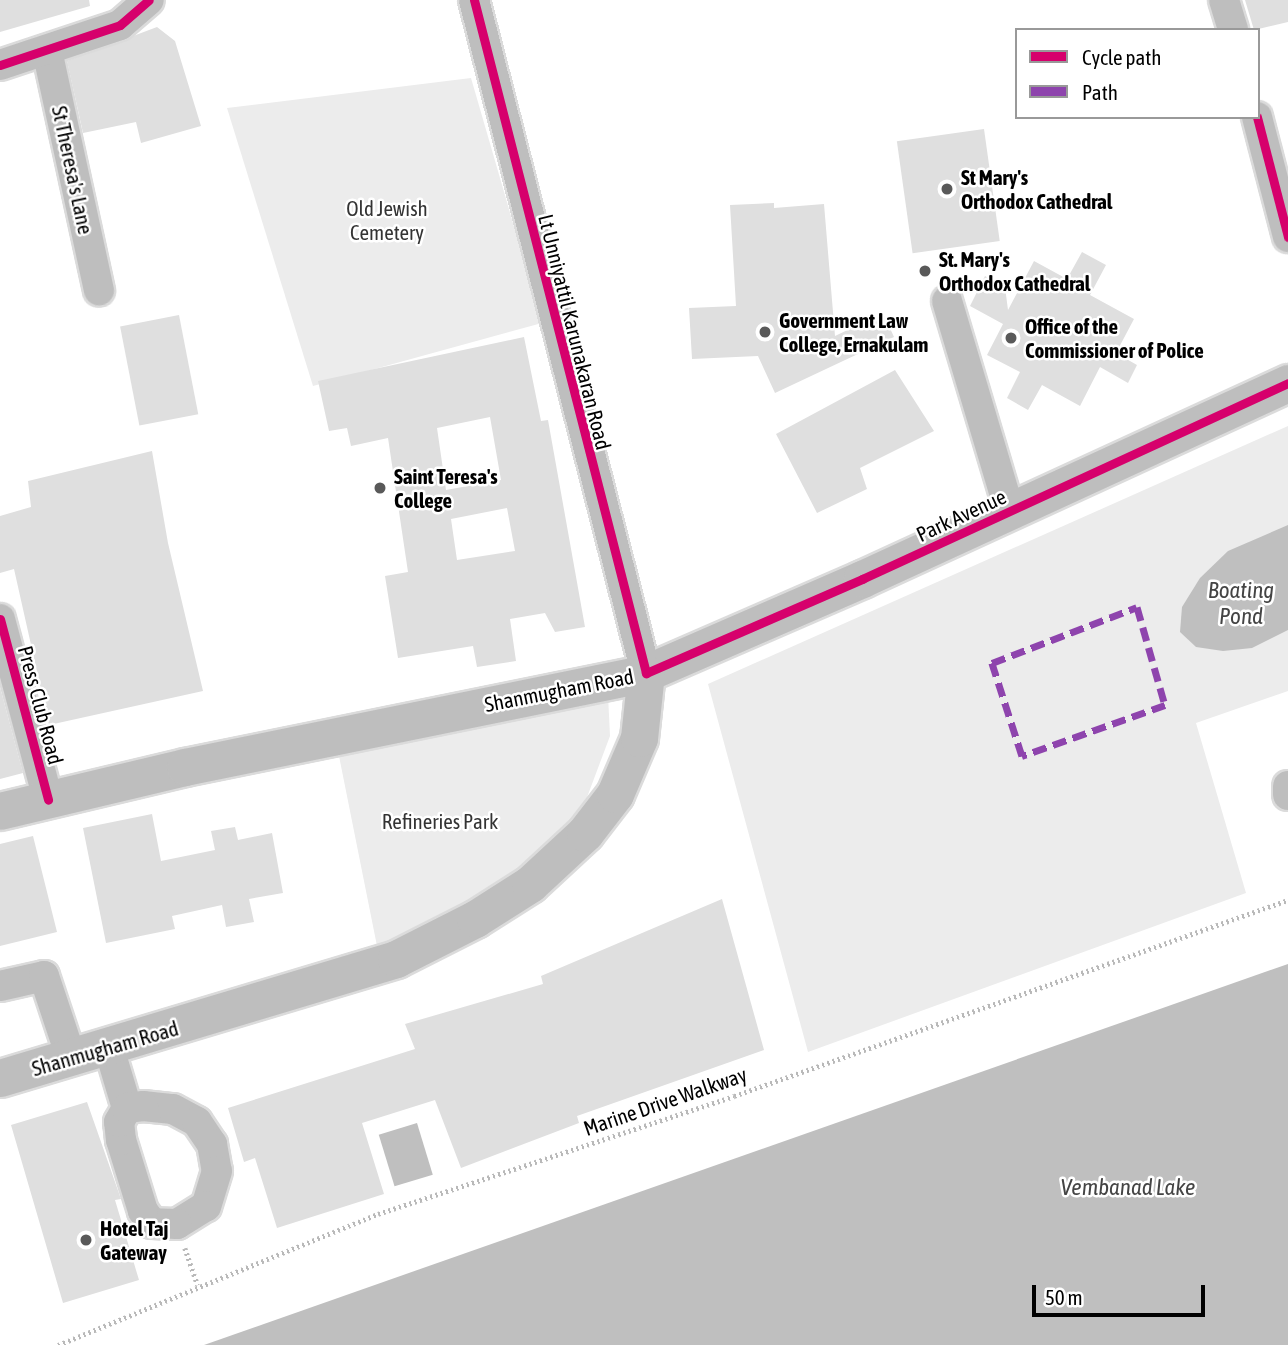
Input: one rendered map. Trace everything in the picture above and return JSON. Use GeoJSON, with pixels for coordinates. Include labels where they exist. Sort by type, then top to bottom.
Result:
{"type":"FeatureCollection","features":[{"type":"Feature","properties":{"kind":"main road","name":"Park Avenue"},"geometry":{"type":"LineString","coordinates":[[646,673],[1010,512],[1288,383]]}},
{"type":"Feature","properties":{"kind":"main road","name":"Shanmugham Road"},"geometry":{"type":"LineString","coordinates":[[0,811],[251,753],[646,673],[639,738],[615,794],[585,833],[530,884],[475,919],[396,959],[109,1048],[0,1078]]}},
{"type":"Feature","properties":{"kind":"street"},"geometry":{"type":"LineString","coordinates":[[0,65],[120,25],[149,0]]}},
{"type":"Feature","properties":{"kind":"street","name":"Lt Unniyattil Karunakaran Road"},"geometry":{"type":"LineString","coordinates":[[474,0],[646,673]]}},
{"type":"Feature","properties":{"kind":"street"},"geometry":{"type":"LineString","coordinates":[[1224,0],[1232,28]]}},
{"type":"Feature","properties":{"kind":"street","name":"St Theresa's Lane"},"geometry":{"type":"LineString","coordinates":[[47,50],[99,290]]}},
{"type":"Feature","properties":{"kind":"street"},"geometry":{"type":"LineString","coordinates":[[1258,119],[1288,237]]}},
{"type":"Feature","properties":{"kind":"street"},"geometry":{"type":"LineString","coordinates":[[947,301],[1010,512]]}},
{"type":"Feature","properties":{"kind":"street","name":"Press Club Road"},"geometry":{"type":"LineString","coordinates":[[0,619],[48,800]]}},
{"type":"Feature","properties":{"kind":"street"},"geometry":{"type":"LineString","coordinates":[[1288,786],[1288,795]]}},
{"type":"Feature","properties":{"kind":"street"},"geometry":{"type":"LineString","coordinates":[[0,986],[44,976],[71,1057]]}},
{"type":"Feature","properties":{"kind":"street"},"geometry":{"type":"LineString","coordinates":[[109,1048],[127,1108],[119,1122],[121,1140],[143,1211],[152,1223],[177,1224],[206,1206],[217,1171],[212,1144],[197,1122],[173,1109],[127,1108]]}},
{"type":"Feature","properties":{"kind":"path"},"geometry":{"type":"LineString","coordinates":[[177,1224],[198,1285]]}},
{"type":"Feature","properties":{"kind":"green space","name":"Old Jewish Cemetery"},"geometry":{"type":"Polygon","coordinates":[[[471,78],[542,323],[313,386],[227,108],[471,78]]]}},
{"type":"Feature","properties":{"kind":"green space"},"geometry":{"type":"Polygon","coordinates":[[[1288,426],[1288,691],[1196,723],[1246,893],[808,1052],[708,684],[1288,426]]]}},
{"type":"Feature","properties":{"kind":"green space","name":"Refineries Park"},"geometry":{"type":"Polygon","coordinates":[[[608,695],[610,736],[586,800],[556,841],[469,904],[377,946],[339,756],[608,695]]]}},
{"type":"Feature","properties":{"kind":"water","name":"Boating Pond"},"geometry":{"type":"Polygon","coordinates":[[[1288,525],[1288,630],[1252,648],[1223,651],[1196,647],[1180,632],[1182,607],[1200,578],[1228,551],[1288,525]]]}},
{"type":"Feature","properties":{"kind":"water","name":"Vembanad Lake"},"geometry":{"type":"Polygon","coordinates":[[[1288,964],[1288,1345],[204,1345],[1288,964]]]}},
{"type":"Feature","properties":{"kind":"water"},"geometry":{"type":"Polygon","coordinates":[[[417,1123],[433,1175],[395,1186],[379,1135],[417,1123]]]}},
{"type":"Feature","properties":{"kind":"building"},"geometry":{"type":"Polygon","coordinates":[[[0,0],[89,0],[90,6],[0,32],[0,0]]]}},
{"type":"Feature","properties":{"kind":"building"},"geometry":{"type":"Polygon","coordinates":[[[1245,0],[1288,0],[1288,22],[1253,28],[1245,0]]]}},
{"type":"Feature","properties":{"kind":"building"},"geometry":{"type":"Polygon","coordinates":[[[157,27],[175,41],[201,126],[141,143],[136,122],[83,133],[67,61],[157,27]]]}},
{"type":"Feature","properties":{"kind":"building","name":"St Mary's Orthodox Cathedral"},"geometry":{"type":"Polygon","coordinates":[[[984,129],[1000,241],[913,253],[897,141],[984,129]]]}},
{"type":"Feature","properties":{"kind":"building"},"geometry":{"type":"Polygon","coordinates":[[[774,203],[774,208],[824,204],[835,336],[883,313],[894,337],[775,393],[758,356],[692,359],[689,308],[736,306],[730,205],[774,203]]]}},
{"type":"Feature","properties":{"kind":"building"},"geometry":{"type":"Polygon","coordinates":[[[1082,252],[1106,265],[1090,295],[1134,319],[1116,353],[1137,365],[1128,383],[1100,367],[1080,406],[1042,385],[1028,410],[1007,398],[1020,372],[987,355],[1003,324],[970,306],[985,276],[1005,287],[1008,310],[1034,261],[1067,279],[1082,252]]]}},
{"type":"Feature","properties":{"kind":"building"},"geometry":{"type":"Polygon","coordinates":[[[179,315],[198,414],[139,426],[120,326],[179,315]]]}},
{"type":"Feature","properties":{"kind":"building"},"geometry":{"type":"Polygon","coordinates":[[[524,337],[541,421],[548,420],[585,627],[555,632],[545,613],[510,619],[516,661],[477,667],[473,646],[398,658],[385,576],[408,572],[388,438],[351,446],[347,428],[329,431],[318,381],[524,337]],[[490,417],[437,428],[446,490],[501,480],[490,417]],[[507,508],[451,519],[457,560],[515,551],[507,508]]]}},
{"type":"Feature","properties":{"kind":"building"},"geometry":{"type":"Polygon","coordinates":[[[895,370],[934,431],[860,468],[867,489],[817,513],[776,434],[895,370]]]}},
{"type":"Feature","properties":{"kind":"building"},"geometry":{"type":"Polygon","coordinates":[[[152,451],[168,543],[203,691],[49,725],[14,569],[0,573],[0,516],[31,507],[28,481],[152,451]]]}},
{"type":"Feature","properties":{"kind":"building"},"geometry":{"type":"Polygon","coordinates":[[[0,687],[23,773],[0,779],[0,687]]]}},
{"type":"Feature","properties":{"kind":"building"},"geometry":{"type":"Polygon","coordinates":[[[152,814],[161,861],[215,850],[211,831],[235,827],[238,840],[272,833],[283,893],[249,899],[254,922],[226,927],[222,905],[172,916],[175,929],[106,943],[83,828],[152,814]]]}},
{"type":"Feature","properties":{"kind":"building"},"geometry":{"type":"Polygon","coordinates":[[[33,836],[57,932],[0,946],[0,844],[33,836]]]}},
{"type":"Feature","properties":{"kind":"building"},"geometry":{"type":"Polygon","coordinates":[[[722,899],[764,1050],[577,1116],[579,1123],[461,1168],[435,1100],[362,1123],[384,1194],[277,1228],[255,1158],[244,1162],[228,1108],[415,1049],[405,1024],[543,984],[541,976],[722,899]]]}},
{"type":"Feature","properties":{"kind":"building","name":"Hotel Taj Gateway"},"geometry":{"type":"Polygon","coordinates":[[[87,1102],[121,1199],[115,1200],[139,1280],[63,1303],[11,1125],[87,1102]]]}},
{"type":"Feature","properties":{"kind":"marked path"},"geometry":{"type":"LineString","coordinates":[[1137,607],[1165,705],[1022,756],[992,663],[1137,607]]}},
{"type":"Feature","properties":{"kind":"cycle path"},"geometry":{"type":"LineString","coordinates":[[0,65],[120,25],[149,0]]}},
{"type":"Feature","properties":{"kind":"cycle path"},"geometry":{"type":"LineString","coordinates":[[474,0],[646,673],[862,579],[1288,383]]}},
{"type":"Feature","properties":{"kind":"cycle path"},"geometry":{"type":"LineString","coordinates":[[1258,119],[1288,237]]}},
{"type":"Feature","properties":{"kind":"cycle path"},"geometry":{"type":"LineString","coordinates":[[0,619],[48,800]]}},
{"type":"Feature","properties":{"kind":"place","name":"St Mary's Orthodox Cathedral"},"geometry":{"type":"Point","coordinates":[947,189]}},
{"type":"Feature","properties":{"kind":"place","name":"St. Mary's Orthodox Cathedral"},"geometry":{"type":"Point","coordinates":[925,271]}},
{"type":"Feature","properties":{"kind":"place","name":"Government Law College, Ernakulam"},"geometry":{"type":"Point","coordinates":[765,332]}},
{"type":"Feature","properties":{"kind":"place","name":"Office of the Commissioner of Police"},"geometry":{"type":"Point","coordinates":[1011,338]}},
{"type":"Feature","properties":{"kind":"place","name":"Saint Teresa's College"},"geometry":{"type":"Point","coordinates":[380,488]}},
{"type":"Feature","properties":{"kind":"place","name":"Hotel Taj Gateway"},"geometry":{"type":"Point","coordinates":[86,1240]}}]}
